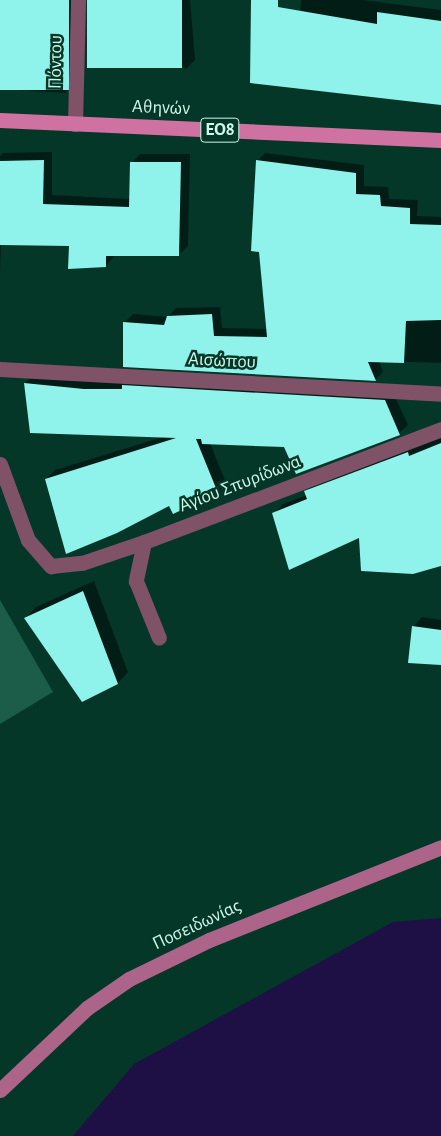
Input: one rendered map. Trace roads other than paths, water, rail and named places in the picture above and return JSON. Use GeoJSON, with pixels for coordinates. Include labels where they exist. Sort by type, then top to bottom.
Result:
{"type":"FeatureCollection","features":[{"type":"Feature","properties":{"kind":"main road","name":"Αθηνών"},"geometry":{"type":"LineString","coordinates":[[0,120],[441,140]]}},
{"type":"Feature","properties":{"kind":"street","name":"Πόντου"},"geometry":{"type":"LineString","coordinates":[[75,124],[78,0]]}},
{"type":"Feature","properties":{"kind":"street","name":"Αισώπου"},"geometry":{"type":"LineString","coordinates":[[0,369],[441,394]]}},
{"type":"Feature","properties":{"kind":"street","name":"Αγίου Σπυρίδωνα"},"geometry":{"type":"LineString","coordinates":[[0,464],[28,540],[52,566],[82,563],[144,542],[441,428]]}},
{"type":"Feature","properties":{"kind":"street"},"geometry":{"type":"LineString","coordinates":[[144,542],[136,581],[159,638]]}},
{"type":"Feature","properties":{"kind":"street","name":"Ποσειδωνίας"},"geometry":{"type":"LineString","coordinates":[[0,1090],[87,1008],[130,979],[209,940],[441,847]]}}]}
